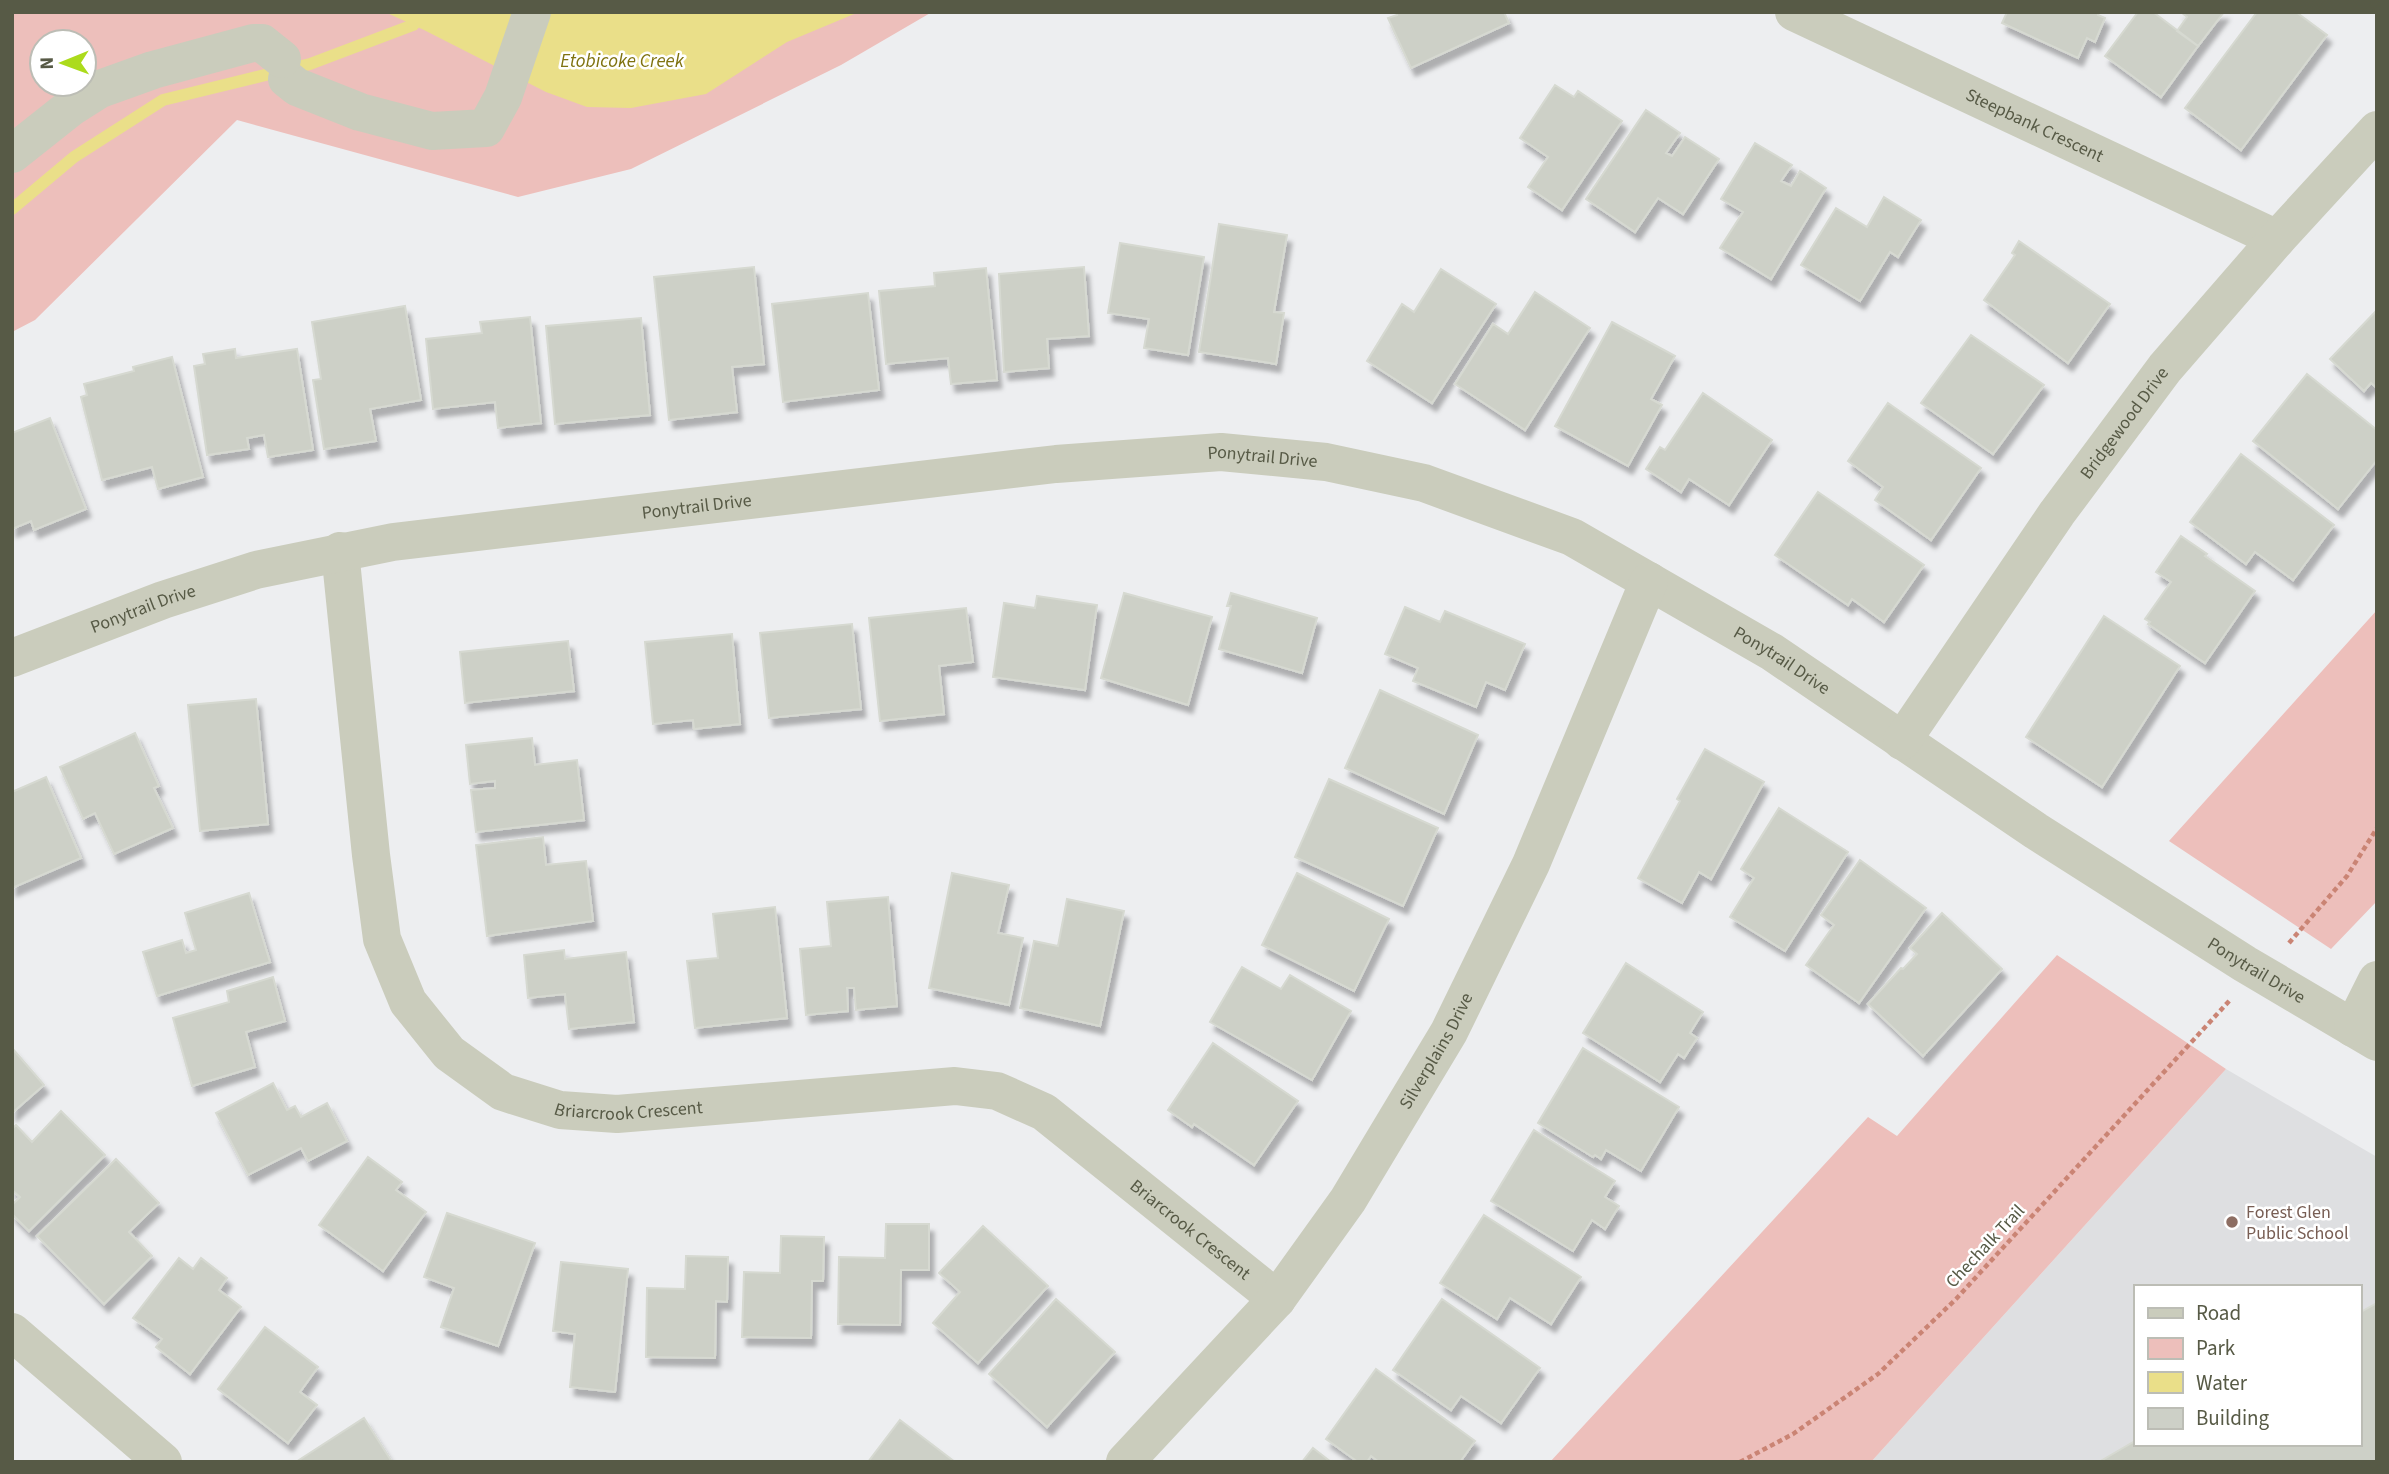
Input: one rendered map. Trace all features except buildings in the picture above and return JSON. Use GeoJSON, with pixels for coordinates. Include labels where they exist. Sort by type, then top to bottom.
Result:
{"type":"FeatureCollection","features":[{"type":"Feature","properties":{"kind":"street"},"geometry":{"type":"LineString","coordinates":[[12,154],[70,107],[100,89],[235,46],[253,43],[262,43],[306,91],[360,112],[432,131],[486,128],[503,97],[532,12]]}},
{"type":"Feature","properties":{"kind":"street","name":"Steepbank Crescent"},"geometry":{"type":"LineString","coordinates":[[1794,12],[2277,239]]}},
{"type":"Feature","properties":{"kind":"street","name":"Bridgewood Drive"},"geometry":{"type":"LineString","coordinates":[[1902,741],[2057,513],[2165,368],[2277,239],[2377,130]]}},
{"type":"Feature","properties":{"kind":"street","name":"Ponytrail Drive"},"geometry":{"type":"LineString","coordinates":[[12,658],[175,596],[257,570],[393,542],[1056,464],[1221,452],[1326,462],[1424,483],[1572,537],[1772,652],[2082,860],[2245,964],[2365,1035]]}},
{"type":"Feature","properties":{"kind":"street","name":"Briarcrook Crescent"},"geometry":{"type":"LineString","coordinates":[[340,551],[382,939],[408,1002],[449,1053],[503,1092],[560,1110],[617,1114],[955,1086],[997,1091],[1044,1112],[1278,1299]]}},
{"type":"Feature","properties":{"kind":"street","name":"Silverplains Drive"},"geometry":{"type":"LineString","coordinates":[[1125,1462],[1278,1299],[1348,1200],[1449,1032],[1531,864],[1649,581]]}},
{"type":"Feature","properties":{"kind":"street"},"geometry":{"type":"LineString","coordinates":[[2365,1035],[2377,980]]}},
{"type":"Feature","properties":{"kind":"street"},"geometry":{"type":"LineString","coordinates":[[12,1332],[163,1462]]}},
{"type":"Feature","properties":{"kind":"path"},"geometry":{"type":"LineString","coordinates":[[2299,932],[2347,876],[2377,828]]}},
{"type":"Feature","properties":{"kind":"path","name":"Chechalk Trail"},"geometry":{"type":"LineString","coordinates":[[1740,1462],[1793,1434],[1878,1374],[1956,1299],[2219,1011]]}},
{"type":"Feature","properties":{"kind":"shaded area","name":"Forest Glen Public School"},"geometry":{"type":"Polygon","coordinates":[[[2226,1069],[2377,1157],[2377,1462],[1871,1462],[2226,1069]]]}},
{"type":"Feature","properties":{"kind":"green space"},"geometry":{"type":"Polygon","coordinates":[[[12,12],[932,12],[841,65],[631,169],[518,197],[237,120],[35,320],[12,332],[12,12]]]}},
{"type":"Feature","properties":{"kind":"green space"},"geometry":{"type":"Polygon","coordinates":[[[2377,610],[2377,901],[2331,949],[2169,841],[2377,610]]]}},
{"type":"Feature","properties":{"kind":"green space"},"geometry":{"type":"Polygon","coordinates":[[[2057,955],[2226,1069],[1871,1462],[1550,1462],[1868,1117],[1897,1136],[2057,955]]]}},
{"type":"Feature","properties":{"kind":"water","name":"Etobicoke Creek"},"geometry":{"type":"Polygon","coordinates":[[[385,12],[859,12],[787,42],[706,94],[631,108],[587,107],[546,92],[385,12]]]}},
{"type":"Feature","properties":{"kind":"waterway"},"geometry":{"type":"LineString","coordinates":[[12,209],[74,157],[163,100],[310,64],[413,25],[423,12]]}},
{"type":"Feature","properties":{"kind":"place","name":"Forest Glen Public School"},"geometry":{"type":"Point","coordinates":[2232,1222]}}]}
